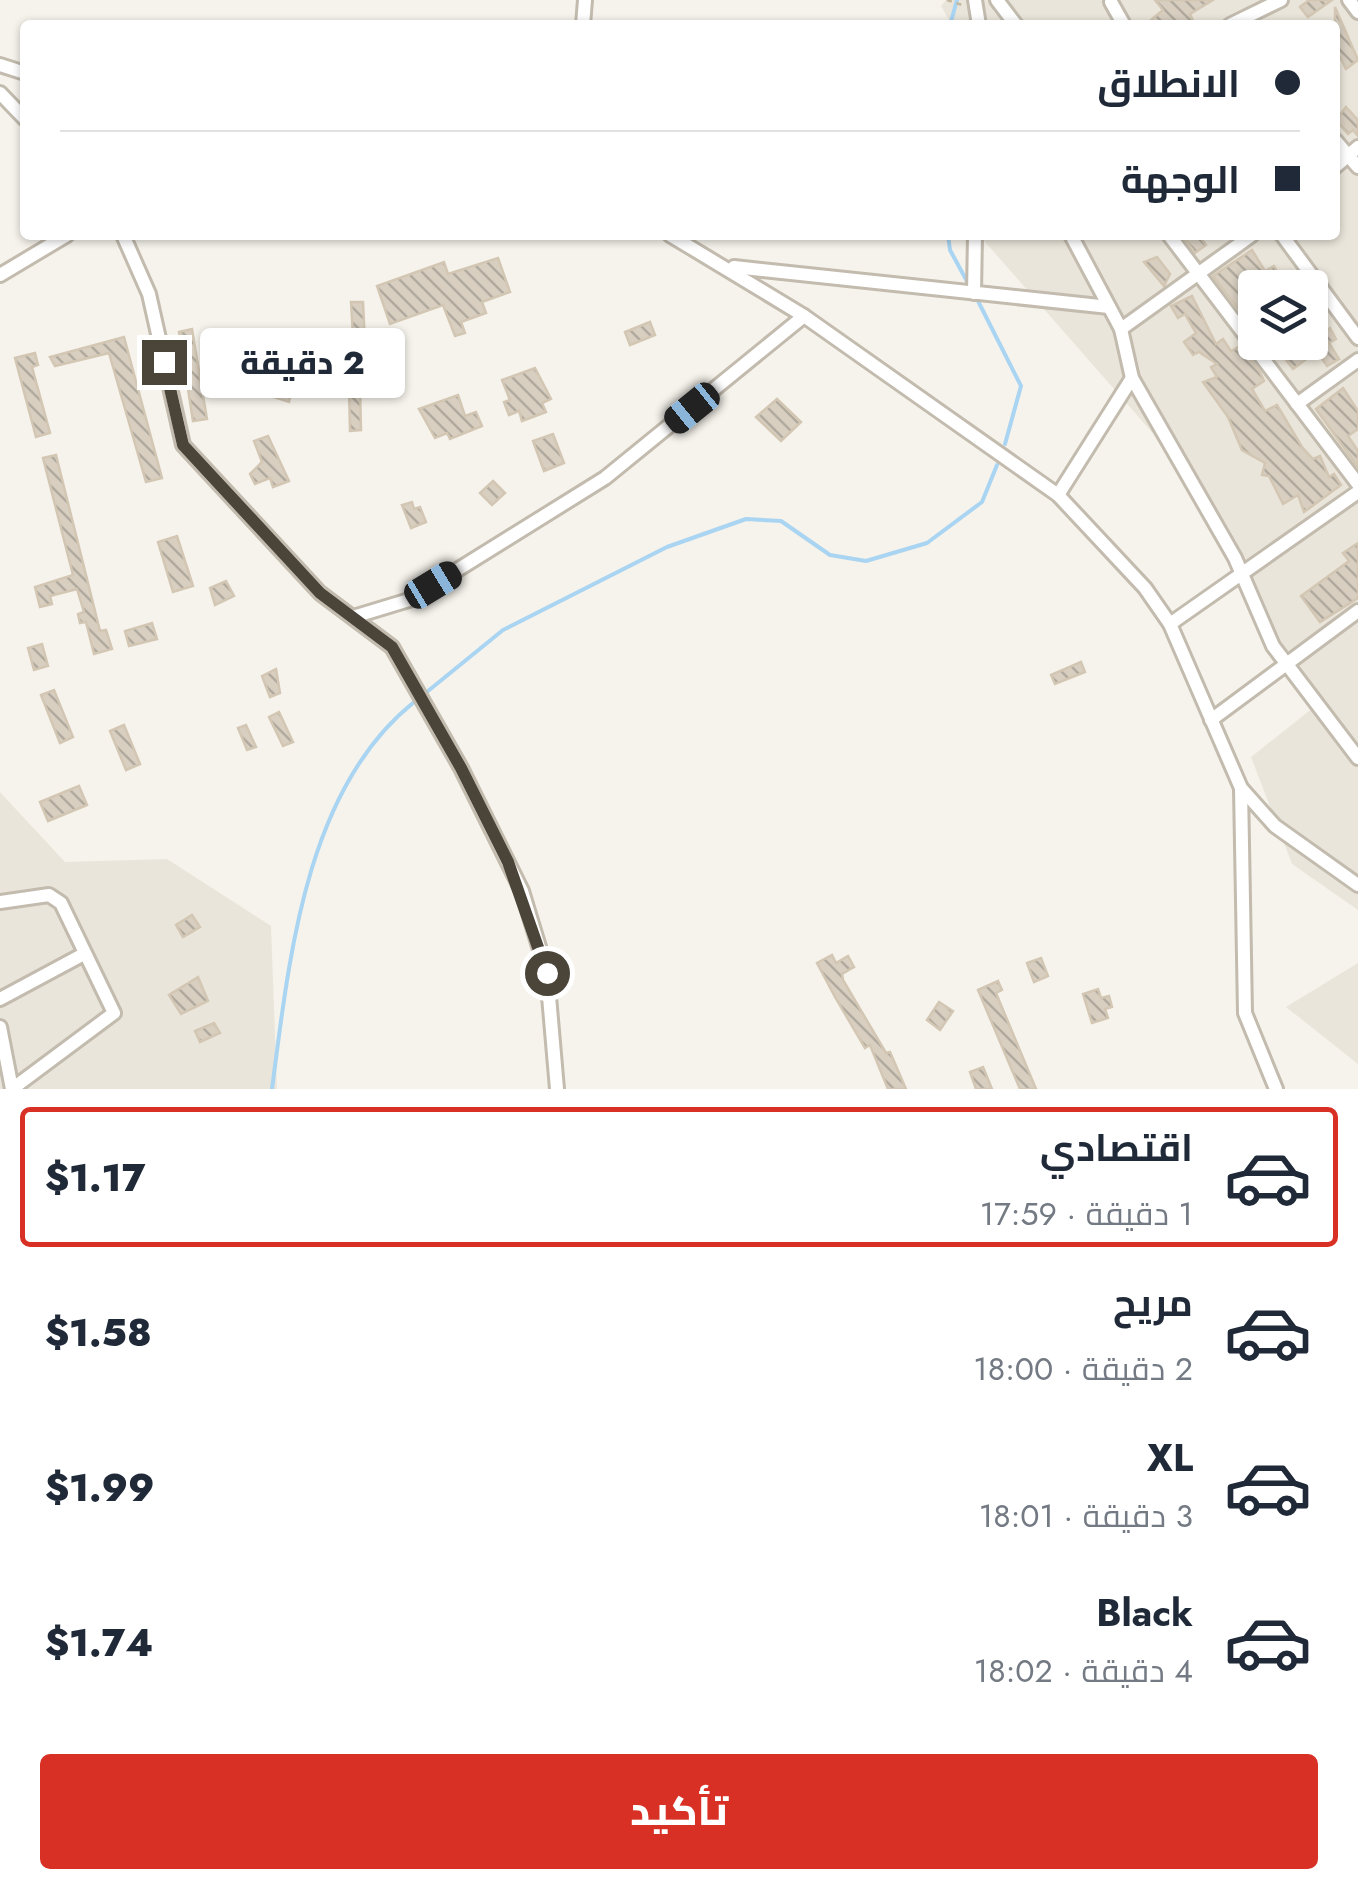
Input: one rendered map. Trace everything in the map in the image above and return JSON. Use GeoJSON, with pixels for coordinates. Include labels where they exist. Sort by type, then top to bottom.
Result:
{"type":"FeatureCollection","features":[{"type":"Feature","properties":{"kind":"street"},"geometry":{"type":"LineString","coordinates":[[996,0],[1012,20]]}},
{"type":"Feature","properties":{"kind":"street"},"geometry":{"type":"LineString","coordinates":[[1242,20],[1281,0]]}},
{"type":"Feature","properties":{"kind":"street"},"geometry":{"type":"LineString","coordinates":[[1348,0],[1358,12]]}},
{"type":"Feature","properties":{"kind":"street"},"geometry":{"type":"LineString","coordinates":[[0,93],[20,114]]}},
{"type":"Feature","properties":{"kind":"street"},"geometry":{"type":"LineString","coordinates":[[1353,151],[1358,168]]}},
{"type":"Feature","properties":{"kind":"street"},"geometry":{"type":"LineString","coordinates":[[0,275],[58,240]]}},
{"type":"Feature","properties":{"kind":"street"},"geometry":{"type":"LineString","coordinates":[[126,240],[150,294],[183,445],[320,593],[392,647],[461,768],[522,891],[547,973],[557,1089]]}},
{"type":"Feature","properties":{"kind":"street"},"geometry":{"type":"LineString","coordinates":[[679,240],[728,266],[804,316],[1058,495],[1146,588],[1170,624],[1241,788],[1275,826],[1358,885]]}},
{"type":"Feature","properties":{"kind":"street"},"geometry":{"type":"LineString","coordinates":[[974,293],[975,240]]}},
{"type":"Feature","properties":{"kind":"street"},"geometry":{"type":"LineString","coordinates":[[1074,240],[1121,329],[1132,378],[1242,575],[1260,622],[1358,758]]}},
{"type":"Feature","properties":{"kind":"street"},"geometry":{"type":"LineString","coordinates":[[1170,624],[1358,488],[1172,240]]}},
{"type":"Feature","properties":{"kind":"street"},"geometry":{"type":"LineString","coordinates":[[1121,329],[1245,240]]}},
{"type":"Feature","properties":{"kind":"street"},"geometry":{"type":"LineString","coordinates":[[1286,240],[1358,338]]}},
{"type":"Feature","properties":{"kind":"street"},"geometry":{"type":"LineString","coordinates":[[728,266],[1109,307]]}},
{"type":"Feature","properties":{"kind":"street"},"geometry":{"type":"LineString","coordinates":[[353,616],[409,600],[605,478],[804,316]]}},
{"type":"Feature","properties":{"kind":"street"},"geometry":{"type":"LineString","coordinates":[[1297,404],[1358,360]]}},
{"type":"Feature","properties":{"kind":"street"},"geometry":{"type":"LineString","coordinates":[[1058,495],[1132,378]]}},
{"type":"Feature","properties":{"kind":"street"},"geometry":{"type":"LineString","coordinates":[[1210,720],[1353,615],[1358,634]]}},
{"type":"Feature","properties":{"kind":"street"},"geometry":{"type":"LineString","coordinates":[[1241,788],[1245,1013],[1276,1089]]}},
{"type":"Feature","properties":{"kind":"street"},"geometry":{"type":"LineString","coordinates":[[0,902],[50,895],[57,899],[110,1002],[113,1018],[12,1089],[0,1028]]}},
{"type":"Feature","properties":{"kind":"street"},"geometry":{"type":"LineString","coordinates":[[0,999],[82,954]]}},
{"type":"Feature","properties":{"kind":"path"},"geometry":{"type":"LineString","coordinates":[[948,1],[960,4]]}},
{"type":"Feature","properties":{"kind":"shaded area"},"geometry":{"type":"Polygon","coordinates":[[[946,0],[1358,0],[1358,910],[1292,864],[1251,757],[1314,707],[1193,479],[983,240],[1340,240],[1340,20],[949,20],[941,6],[946,0]]]}},
{"type":"Feature","properties":{"kind":"shaded area"},"geometry":{"type":"Polygon","coordinates":[[[0,792],[65,862],[167,859],[271,926],[277,1089],[0,1089],[0,792]]]}},
{"type":"Feature","properties":{"kind":"shaded area"},"geometry":{"type":"Polygon","coordinates":[[[1358,963],[1358,1064],[1286,1007],[1358,963]]]}},
{"type":"Feature","properties":{"kind":"building"},"geometry":{"type":"Polygon","coordinates":[[[1155,0],[1213,0],[1190,14],[1193,20],[1151,20],[1163,10],[1155,0]]]}},
{"type":"Feature","properties":{"kind":"building"},"geometry":{"type":"Polygon","coordinates":[[[1309,0],[1332,0],[1308,17],[1300,7],[1309,0]]]}},
{"type":"Feature","properties":{"kind":"building"},"geometry":{"type":"Polygon","coordinates":[[[1335,7],[1358,60],[1346,69],[1340,57],[1340,20],[1335,20],[1335,7]]]}},
{"type":"Feature","properties":{"kind":"building"},"geometry":{"type":"Polygon","coordinates":[[[1346,107],[1358,120],[1358,136],[1353,130],[1348,134],[1340,125],[1340,115],[1346,107]]]}},
{"type":"Feature","properties":{"kind":"building"},"geometry":{"type":"Polygon","coordinates":[[[1186,240],[1202,240],[1206,245],[1195,253],[1186,240]]]}},
{"type":"Feature","properties":{"kind":"building"},"geometry":{"type":"Polygon","coordinates":[[[1252,250],[1264,270],[1238,270],[1238,309],[1213,276],[1252,250]]]}},
{"type":"Feature","properties":{"kind":"building"},"geometry":{"type":"Polygon","coordinates":[[[1157,257],[1170,274],[1164,286],[1144,262],[1157,257]]]}},
{"type":"Feature","properties":{"kind":"building"},"geometry":{"type":"Polygon","coordinates":[[[498,258],[510,292],[482,302],[486,313],[461,322],[465,333],[455,336],[443,305],[390,324],[377,286],[444,262],[448,274],[498,258]]]}},
{"type":"Feature","properties":{"kind":"building"},"geometry":{"type":"Polygon","coordinates":[[[1192,296],[1216,344],[1223,339],[1231,351],[1238,347],[1238,360],[1251,360],[1260,372],[1264,381],[1252,389],[1265,411],[1277,405],[1302,447],[1313,459],[1320,456],[1329,477],[1334,474],[1341,485],[1304,512],[1298,495],[1283,504],[1269,476],[1262,475],[1265,463],[1242,450],[1228,417],[1203,382],[1217,377],[1211,367],[1217,364],[1199,352],[1193,355],[1184,342],[1196,333],[1185,314],[1178,318],[1171,306],[1192,296]]]}},
{"type":"Feature","properties":{"kind":"building"},"geometry":{"type":"Polygon","coordinates":[[[351,302],[363,302],[367,386],[356,386],[351,302]]]}},
{"type":"Feature","properties":{"kind":"building"},"geometry":{"type":"Polygon","coordinates":[[[650,322],[655,335],[630,345],[625,332],[650,322]]]}},
{"type":"Feature","properties":{"kind":"building"},"geometry":{"type":"Polygon","coordinates":[[[192,329],[207,419],[193,421],[179,332],[192,329]]]}},
{"type":"Feature","properties":{"kind":"building"},"geometry":{"type":"Polygon","coordinates":[[[1328,329],[1336,339],[1329,343],[1339,359],[1327,366],[1323,360],[1328,360],[1328,329]]]}},
{"type":"Feature","properties":{"kind":"building"},"geometry":{"type":"Polygon","coordinates":[[[124,337],[162,478],[146,482],[109,353],[55,366],[50,357],[124,337]]]}},
{"type":"Feature","properties":{"kind":"building"},"geometry":{"type":"Polygon","coordinates":[[[273,343],[282,345],[281,351],[299,355],[289,402],[264,394],[273,343]]]}},
{"type":"Feature","properties":{"kind":"building"},"geometry":{"type":"Polygon","coordinates":[[[35,353],[38,365],[32,367],[50,433],[36,437],[15,358],[35,353]]]}},
{"type":"Feature","properties":{"kind":"building"},"geometry":{"type":"Polygon","coordinates":[[[1286,360],[1305,360],[1293,369],[1286,360]]]}},
{"type":"Feature","properties":{"kind":"building"},"geometry":{"type":"Polygon","coordinates":[[[535,368],[551,399],[542,403],[546,412],[522,421],[519,411],[509,415],[504,402],[510,400],[502,380],[535,368]]]}},
{"type":"Feature","properties":{"kind":"building"},"geometry":{"type":"Polygon","coordinates":[[[360,387],[361,430],[350,431],[349,388],[360,387]]]}},
{"type":"Feature","properties":{"kind":"building"},"geometry":{"type":"Polygon","coordinates":[[[1343,388],[1358,411],[1358,429],[1348,436],[1358,451],[1358,467],[1316,409],[1343,388]]]}},
{"type":"Feature","properties":{"kind":"building"},"geometry":{"type":"Polygon","coordinates":[[[458,395],[465,416],[476,412],[482,426],[450,439],[447,433],[435,438],[419,409],[458,395]]]}},
{"type":"Feature","properties":{"kind":"building"},"geometry":{"type":"Polygon","coordinates":[[[777,399],[801,422],[781,441],[756,417],[777,399]]]}},
{"type":"Feature","properties":{"kind":"building"},"geometry":{"type":"Polygon","coordinates":[[[553,434],[564,463],[544,471],[533,441],[553,434]]]}},
{"type":"Feature","properties":{"kind":"building"},"geometry":{"type":"Polygon","coordinates":[[[268,436],[289,481],[273,487],[270,478],[255,484],[250,474],[262,462],[254,441],[268,436]]]}},
{"type":"Feature","properties":{"kind":"building"},"geometry":{"type":"Polygon","coordinates":[[[56,455],[100,631],[106,630],[112,649],[94,654],[86,622],[80,623],[78,614],[84,612],[77,589],[50,596],[52,604],[40,607],[35,587],[73,575],[43,458],[56,455]]]}},
{"type":"Feature","properties":{"kind":"building"},"geometry":{"type":"Polygon","coordinates":[[[493,481],[505,493],[492,505],[480,493],[493,481]]]}},
{"type":"Feature","properties":{"kind":"building"},"geometry":{"type":"Polygon","coordinates":[[[412,502],[414,509],[420,507],[426,522],[411,528],[402,505],[412,502]]]}},
{"type":"Feature","properties":{"kind":"building"},"geometry":{"type":"Polygon","coordinates":[[[177,536],[193,586],[173,592],[158,542],[177,536]]]}},
{"type":"Feature","properties":{"kind":"building"},"geometry":{"type":"Polygon","coordinates":[[[1358,543],[1358,598],[1320,622],[1301,596],[1349,561],[1343,553],[1358,543]]]}},
{"type":"Feature","properties":{"kind":"building"},"geometry":{"type":"Polygon","coordinates":[[[226,581],[234,596],[215,605],[210,588],[226,581]]]}},
{"type":"Feature","properties":{"kind":"building"},"geometry":{"type":"Polygon","coordinates":[[[152,623],[157,639],[129,646],[125,631],[152,623]]]}},
{"type":"Feature","properties":{"kind":"building"},"geometry":{"type":"Polygon","coordinates":[[[42,644],[48,666],[34,670],[28,648],[42,644]]]}},
{"type":"Feature","properties":{"kind":"building"},"geometry":{"type":"Polygon","coordinates":[[[1081,662],[1085,672],[1055,684],[1051,675],[1081,662]]]}},
{"type":"Feature","properties":{"kind":"building"},"geometry":{"type":"Polygon","coordinates":[[[276,669],[280,693],[270,697],[262,676],[276,669]]]}},
{"type":"Feature","properties":{"kind":"building"},"geometry":{"type":"Polygon","coordinates":[[[54,690],[73,737],[60,743],[41,695],[54,690]]]}},
{"type":"Feature","properties":{"kind":"building"},"geometry":{"type":"Polygon","coordinates":[[[279,712],[293,742],[283,746],[269,717],[279,712]]]}},
{"type":"Feature","properties":{"kind":"building"},"geometry":{"type":"Polygon","coordinates":[[[124,725],[140,764],[126,770],[110,731],[124,725]]]}},
{"type":"Feature","properties":{"kind":"building"},"geometry":{"type":"Polygon","coordinates":[[[246,725],[256,747],[247,750],[238,728],[246,725]]]}},
{"type":"Feature","properties":{"kind":"building"},"geometry":{"type":"Polygon","coordinates":[[[79,786],[87,805],[48,821],[40,802],[79,786]]]}},
{"type":"Feature","properties":{"kind":"building"},"geometry":{"type":"Polygon","coordinates":[[[192,915],[200,927],[183,937],[176,925],[192,915]]]}},
{"type":"Feature","properties":{"kind":"building"},"geometry":{"type":"Polygon","coordinates":[[[832,955],[836,963],[848,956],[854,967],[842,974],[843,980],[886,1053],[890,1052],[906,1089],[888,1089],[870,1045],[865,1048],[835,997],[817,963],[832,955]]]}},
{"type":"Feature","properties":{"kind":"building"},"geometry":{"type":"Polygon","coordinates":[[[1041,958],[1048,976],[1034,982],[1027,963],[1041,958]]]}},
{"type":"Feature","properties":{"kind":"building"},"geometry":{"type":"Polygon","coordinates":[[[198,977],[208,1001],[181,1014],[169,995],[198,977]]]}},
{"type":"Feature","properties":{"kind":"building"},"geometry":{"type":"Polygon","coordinates":[[[998,981],[1002,990],[996,993],[1036,1089],[1020,1089],[978,990],[998,981]]]}},
{"type":"Feature","properties":{"kind":"building"},"geometry":{"type":"Polygon","coordinates":[[[1098,989],[1101,998],[1109,996],[1112,1007],[1105,1009],[1108,1018],[1092,1023],[1083,994],[1098,989]]]}},
{"type":"Feature","properties":{"kind":"building"},"geometry":{"type":"Polygon","coordinates":[[[939,1002],[953,1011],[940,1030],[927,1020],[939,1002]]]}},
{"type":"Feature","properties":{"kind":"building"},"geometry":{"type":"Polygon","coordinates":[[[214,1023],[220,1033],[200,1042],[195,1031],[214,1023]]]}},
{"type":"Feature","properties":{"kind":"building"},"geometry":{"type":"Polygon","coordinates":[[[983,1067],[992,1089],[976,1089],[970,1072],[983,1067]]]}},
{"type":"Feature","properties":{"kind":"waterway"},"geometry":{"type":"LineString","coordinates":[[951,20],[957,0]]}},
{"type":"Feature","properties":{"kind":"waterway"},"geometry":{"type":"LineString","coordinates":[[949,240],[969,285]]}},
{"type":"Feature","properties":{"kind":"waterway"},"geometry":{"type":"LineString","coordinates":[[976,297],[1021,386],[1005,444]]}},
{"type":"Feature","properties":{"kind":"waterway"},"geometry":{"type":"LineString","coordinates":[[428,691],[503,630],[667,547],[746,519],[781,521],[830,555],[866,561],[927,543],[982,502],[997,465]]}},
{"type":"Feature","properties":{"kind":"waterway"},"geometry":{"type":"LineString","coordinates":[[272,1089],[296,933],[325,829],[348,782],[377,739],[413,703]]}},
{"type":"Feature","properties":{"kind":"route"},"geometry":{"type":"LineString","coordinates":[[164,362],[183,445],[320,593],[392,647],[461,768],[522,891],[547,973]]}}]}
